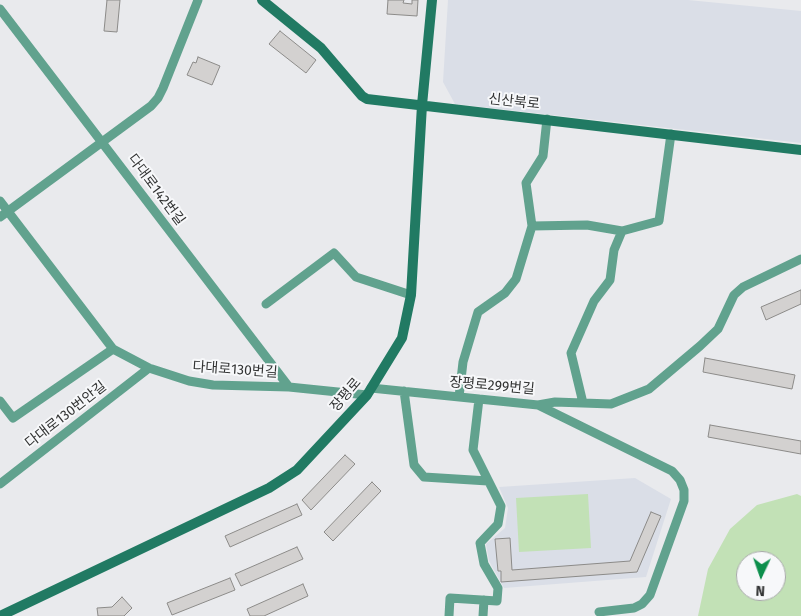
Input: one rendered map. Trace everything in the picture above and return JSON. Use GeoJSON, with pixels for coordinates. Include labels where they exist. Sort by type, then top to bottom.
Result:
{"type":"FeatureCollection","features":[{"type":"Feature","properties":{"kind":"main road","name":"신산북로"},"geometry":{"type":"LineString","coordinates":[[262,0],[321,48],[362,96],[367,99],[801,150]]}},
{"type":"Feature","properties":{"kind":"main road","name":"장평로"},"geometry":{"type":"LineString","coordinates":[[0,616],[269,488],[297,470],[369,391],[402,338],[412,295],[422,105],[432,0]]}},
{"type":"Feature","properties":{"kind":"street"},"geometry":{"type":"LineString","coordinates":[[0,217],[151,106],[158,98],[198,0]]}},
{"type":"Feature","properties":{"kind":"street","name":"다대로142번길"},"geometry":{"type":"LineString","coordinates":[[0,9],[289,387]]}},
{"type":"Feature","properties":{"kind":"street"},"geometry":{"type":"LineString","coordinates":[[459,397],[463,362],[478,312],[505,293],[516,279],[532,226],[526,183],[543,156],[546,119]]}},
{"type":"Feature","properties":{"kind":"street"},"geometry":{"type":"LineString","coordinates":[[532,226],[587,224],[622,231],[659,220],[671,134]]}},
{"type":"Feature","properties":{"kind":"street","name":"다대로130번길"},"geometry":{"type":"LineString","coordinates":[[0,201],[113,349],[149,368],[189,381],[213,385],[369,391]]}},
{"type":"Feature","properties":{"kind":"street"},"geometry":{"type":"LineString","coordinates":[[583,403],[571,353],[594,301],[610,280],[614,250],[622,231]]}},
{"type":"Feature","properties":{"kind":"street"},"geometry":{"type":"LineString","coordinates":[[266,304],[334,253],[356,277],[412,295]]}},
{"type":"Feature","properties":{"kind":"street","name":"장평로299번길"},"geometry":{"type":"LineString","coordinates":[[369,391],[404,392],[538,405],[555,402],[611,404],[649,389],[700,346],[718,329],[734,296],[743,287],[801,259]]}},
{"type":"Feature","properties":{"kind":"street"},"geometry":{"type":"LineString","coordinates":[[0,402],[13,418],[113,349]]}},
{"type":"Feature","properties":{"kind":"street","name":"다대로130번안길"},"geometry":{"type":"LineString","coordinates":[[0,484],[149,368]]}},
{"type":"Feature","properties":{"kind":"street"},"geometry":{"type":"LineString","coordinates":[[404,392],[414,465],[424,477],[488,481]]}},
{"type":"Feature","properties":{"kind":"street"},"geometry":{"type":"LineString","coordinates":[[448,616],[450,598],[497,601],[498,588],[484,564],[480,543],[498,524],[501,506],[473,450],[479,399]]}},
{"type":"Feature","properties":{"kind":"street"},"geometry":{"type":"LineString","coordinates":[[538,405],[672,471],[680,480],[684,490],[684,501],[650,596],[642,604],[634,608],[599,612]]}},
{"type":"Feature","properties":{"kind":"street"},"geometry":{"type":"LineString","coordinates":[[483,616],[484,600]]}},
{"type":"Feature","properties":{"kind":"shaded area"},"geometry":{"type":"Polygon","coordinates":[[[448,0],[688,0],[801,11],[801,143],[455,104],[443,82],[448,0]]]}},
{"type":"Feature","properties":{"kind":"shaded area"},"geometry":{"type":"Polygon","coordinates":[[[635,478],[671,499],[646,577],[504,588],[489,561],[486,544],[505,528],[508,508],[499,487],[635,478]]]}},
{"type":"Feature","properties":{"kind":"green space"},"geometry":{"type":"Polygon","coordinates":[[[588,494],[591,548],[519,552],[516,498],[588,494]]]}},
{"type":"Feature","properties":{"kind":"green space"},"geometry":{"type":"Polygon","coordinates":[[[797,494],[801,496],[801,616],[698,616],[708,569],[730,529],[757,505],[797,494]]]}},
{"type":"Feature","properties":{"kind":"building"},"geometry":{"type":"Polygon","coordinates":[[[107,0],[120,0],[117,32],[104,31],[107,0]]]}},
{"type":"Feature","properties":{"kind":"building"},"geometry":{"type":"Polygon","coordinates":[[[388,0],[404,0],[403,3],[412,4],[412,0],[418,0],[417,16],[387,14],[388,0]]]}},
{"type":"Feature","properties":{"kind":"building"},"geometry":{"type":"Polygon","coordinates":[[[280,31],[316,60],[306,73],[269,44],[280,31]]]}},
{"type":"Feature","properties":{"kind":"building"},"geometry":{"type":"Polygon","coordinates":[[[198,57],[220,66],[212,85],[187,75],[193,62],[196,63],[198,57]]]}},
{"type":"Feature","properties":{"kind":"building"},"geometry":{"type":"Polygon","coordinates":[[[801,290],[801,304],[766,320],[761,307],[801,290]]]}},
{"type":"Feature","properties":{"kind":"building"},"geometry":{"type":"Polygon","coordinates":[[[705,358],[795,375],[792,389],[703,372],[705,358]]]}},
{"type":"Feature","properties":{"kind":"building"},"geometry":{"type":"Polygon","coordinates":[[[710,425],[801,441],[801,454],[708,437],[710,425]]]}},
{"type":"Feature","properties":{"kind":"building"},"geometry":{"type":"Polygon","coordinates":[[[345,455],[355,464],[311,510],[302,500],[345,455]]]}},
{"type":"Feature","properties":{"kind":"building"},"geometry":{"type":"Polygon","coordinates":[[[372,482],[381,491],[333,541],[324,532],[372,482]]]}},
{"type":"Feature","properties":{"kind":"building"},"geometry":{"type":"Polygon","coordinates":[[[297,504],[302,515],[230,547],[225,536],[297,504]]]}},
{"type":"Feature","properties":{"kind":"building"},"geometry":{"type":"Polygon","coordinates":[[[651,512],[661,516],[637,572],[501,582],[501,571],[498,571],[495,539],[510,538],[512,570],[630,561],[651,512]]]}},
{"type":"Feature","properties":{"kind":"building"},"geometry":{"type":"Polygon","coordinates":[[[297,547],[303,559],[241,586],[235,574],[297,547]]]}},
{"type":"Feature","properties":{"kind":"building"},"geometry":{"type":"Polygon","coordinates":[[[230,578],[235,590],[172,615],[167,603],[230,578]]]}},
{"type":"Feature","properties":{"kind":"building"},"geometry":{"type":"Polygon","coordinates":[[[303,584],[308,596],[264,616],[250,616],[247,609],[303,584]]]}},
{"type":"Feature","properties":{"kind":"building"},"geometry":{"type":"Polygon","coordinates":[[[122,597],[132,608],[124,616],[98,616],[97,608],[112,607],[122,597]]]}}]}
